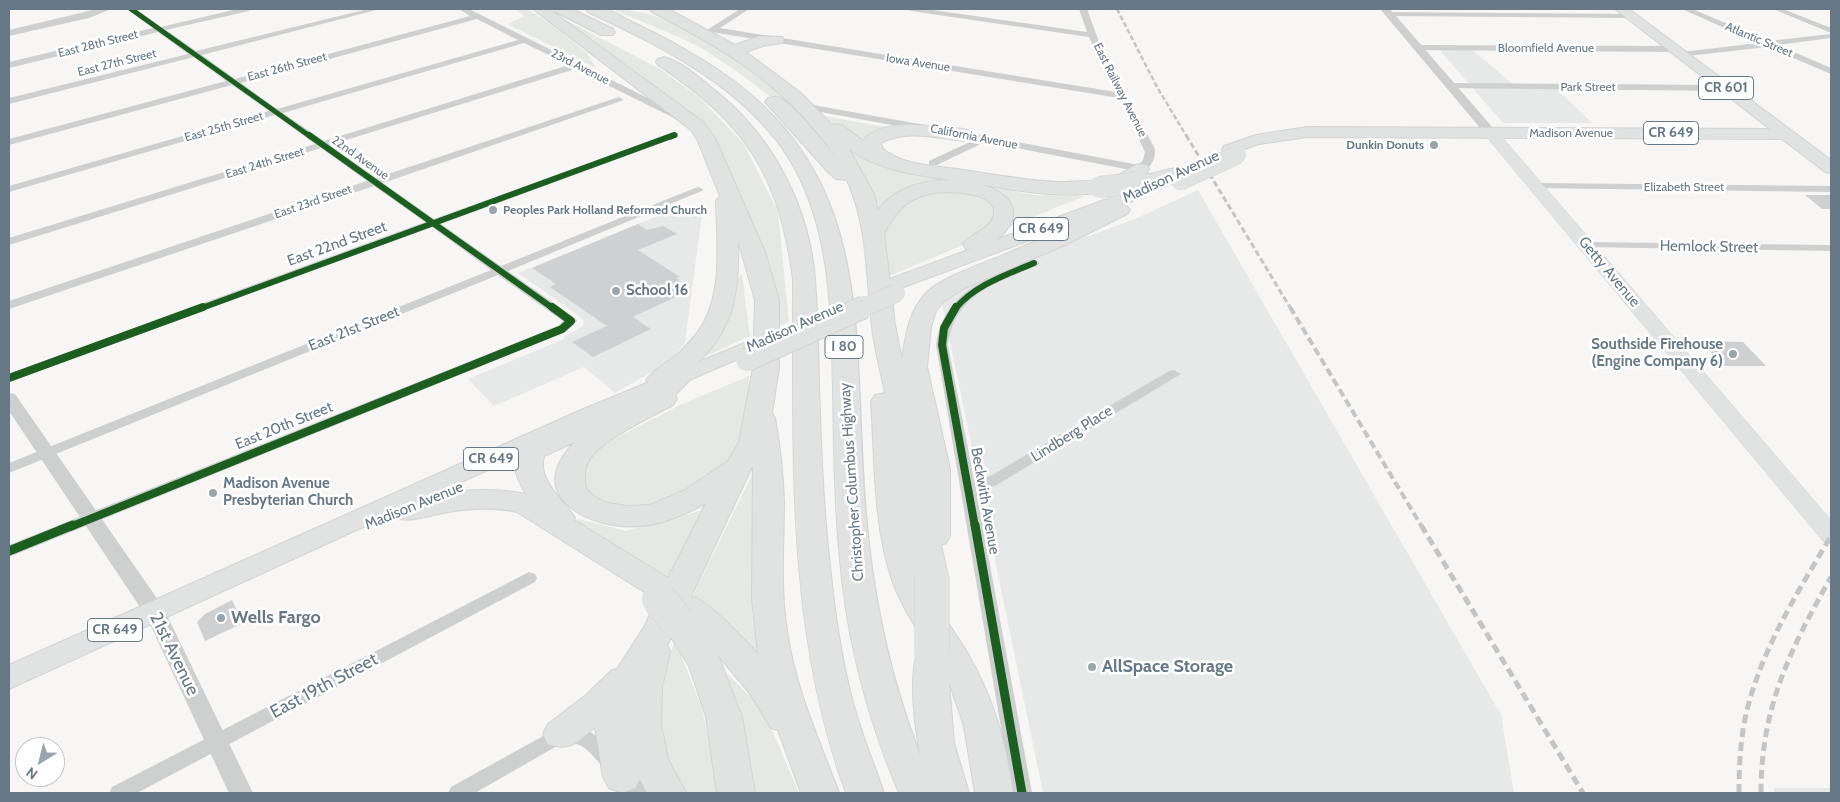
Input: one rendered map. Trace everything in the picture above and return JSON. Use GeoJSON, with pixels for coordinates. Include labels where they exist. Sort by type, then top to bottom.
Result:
{"type":"FeatureCollection","features":[{"type":"Feature","properties":{"kind":"highway"},"geometry":{"type":"LineString","coordinates":[[540,9],[697,126],[706,138],[754,252],[767,300],[766,368],[753,442],[739,466],[669,610],[632,672],[617,703],[613,727],[628,785]]}},
{"type":"Feature","properties":{"kind":"highway","name":"I 80"},"geometry":{"type":"LineString","coordinates":[[561,9],[647,52],[704,89],[729,111],[752,137],[772,166],[787,198],[798,235],[804,279],[814,577],[827,664],[839,712],[865,793]]}},
{"type":"Feature","properties":{"kind":"highway","name":"Christopher Columbus Highway"},"geometry":{"type":"LineString","coordinates":[[593,9],[693,59],[749,99],[773,124],[794,151],[820,198],[832,235],[839,275],[850,507],[859,594],[879,686],[918,793]]}},
{"type":"Feature","properties":{"kind":"highway"},"geometry":{"type":"LineString","coordinates":[[604,9],[701,53],[751,84],[793,120],[835,168],[862,189]]}},
{"type":"Feature","properties":{"kind":"highway"},"geometry":{"type":"LineString","coordinates":[[640,9],[703,29]]}},
{"type":"Feature","properties":{"kind":"highway"},"geometry":{"type":"LineString","coordinates":[[657,9],[703,29],[779,83],[811,112],[860,149],[888,161],[932,172],[1026,186],[1098,187],[1139,176],[1182,175]]}},
{"type":"Feature","properties":{"kind":"highway"},"geometry":{"type":"LineString","coordinates":[[735,51],[760,41],[776,40]]}},
{"type":"Feature","properties":{"kind":"highway"},"geometry":{"type":"LineString","coordinates":[[811,112],[843,150],[862,189],[874,232],[887,354],[895,377],[932,576]]}},
{"type":"Feature","properties":{"kind":"highway"},"geometry":{"type":"LineString","coordinates":[[888,161],[871,147],[872,141],[882,135],[903,132],[963,135]]}},
{"type":"Feature","properties":{"kind":"highway"},"geometry":{"type":"LineString","coordinates":[[637,394],[690,357],[704,342],[718,318],[724,303],[728,271],[725,182]]}},
{"type":"Feature","properties":{"kind":"highway"},"geometry":{"type":"LineString","coordinates":[[874,232],[891,207],[907,195],[938,187],[964,187],[992,195],[1001,202],[1004,210],[1001,221],[990,233],[974,244]]}},
{"type":"Feature","properties":{"kind":"highway"},"geometry":{"type":"LineString","coordinates":[[950,793],[938,756],[931,706],[932,576],[936,521],[936,469],[916,386],[914,367],[919,327],[926,310],[936,296],[954,284],[1059,239],[1120,210]]}},
{"type":"Feature","properties":{"kind":"highway"},"geometry":{"type":"LineString","coordinates":[[887,354],[882,379],[898,549],[908,582],[926,616],[957,664],[971,693],[983,733],[994,793]]}},
{"type":"Feature","properties":{"kind":"highway"},"geometry":{"type":"LineString","coordinates":[[571,530],[544,499],[533,481],[528,467],[528,459],[534,450],[664,390],[681,376]]}},
{"type":"Feature","properties":{"kind":"highway"},"geometry":{"type":"LineString","coordinates":[[664,400],[612,429],[579,454],[571,470],[570,482],[573,491],[584,504],[604,513],[616,515],[632,516],[661,512],[685,503],[739,466]]}},
{"type":"Feature","properties":{"kind":"highway"},"geometry":{"type":"LineString","coordinates":[[760,405],[768,460],[768,596],[770,630],[777,665],[800,746],[820,793]]}},
{"type":"Feature","properties":{"kind":"highway"},"geometry":{"type":"LineString","coordinates":[[404,511],[466,498],[509,499],[526,504],[571,530],[614,560],[669,610],[733,647],[762,685],[800,746]]}},
{"type":"Feature","properties":{"kind":"highway"},"geometry":{"type":"LineString","coordinates":[[667,793],[652,768],[646,753],[642,720],[645,685],[669,610]]}},
{"type":"Feature","properties":{"kind":"highway"},"geometry":{"type":"LineString","coordinates":[[669,610],[706,664],[721,708],[736,793]]}},
{"type":"Feature","properties":{"kind":"highway"},"geometry":{"type":"LineString","coordinates":[[561,734],[598,705],[632,672]]}},
{"type":"Feature","properties":{"kind":"main road","name":"CR 601"},"geometry":{"type":"LineString","coordinates":[[1625,12],[1831,168]]}},
{"type":"Feature","properties":{"kind":"main road","name":"Getty Avenue"},"geometry":{"type":"LineString","coordinates":[[1490,132],[1831,535]]}},
{"type":"Feature","properties":{"kind":"main road","name":"Madison Avenue"},"geometry":{"type":"LineString","coordinates":[[249,570],[404,511],[664,400],[747,354],[895,288],[1113,203],[1233,152],[1290,140],[1355,133],[1786,134]]}},
{"type":"Feature","properties":{"kind":"main road","name":"Madison Avenue"},"geometry":{"type":"LineString","coordinates":[[895,288],[1120,210],[1182,175]]}},
{"type":"Feature","properties":{"kind":"main road"},"geometry":{"type":"LineString","coordinates":[[895,288],[974,244],[1139,176]]}},
{"type":"Feature","properties":{"kind":"main road","name":"Madison Avenue"},"geometry":{"type":"LineString","coordinates":[[9,678],[637,394],[681,376],[747,354]]}},
{"type":"Feature","properties":{"kind":"street"},"geometry":{"type":"LineString","coordinates":[[9,33],[76,18],[106,9]]}},
{"type":"Feature","properties":{"kind":"street","name":"22nd Avenue"},"geometry":{"type":"LineString","coordinates":[[132,9],[571,321],[568,325]]}},
{"type":"Feature","properties":{"kind":"street","name":"East 28th Street"},"geometry":{"type":"LineString","coordinates":[[9,65],[246,9]]}},
{"type":"Feature","properties":{"kind":"street","name":"East 27th Street"},"geometry":{"type":"LineString","coordinates":[[9,101],[376,9]]}},
{"type":"Feature","properties":{"kind":"street","name":"23rd Avenue"},"geometry":{"type":"LineString","coordinates":[[463,9],[697,126]]}},
{"type":"Feature","properties":{"kind":"street"},"geometry":{"type":"LineString","coordinates":[[703,29],[745,9]]}},
{"type":"Feature","properties":{"kind":"street"},"geometry":{"type":"LineString","coordinates":[[911,9],[1093,35]]}},
{"type":"Feature","properties":{"kind":"street","name":"East Railway Avenue"},"geometry":{"type":"LineString","coordinates":[[1083,9],[1093,35],[1151,153],[1139,176]]}},
{"type":"Feature","properties":{"kind":"street","name":"Atlantic Street"},"geometry":{"type":"LineString","coordinates":[[1686,9],[1831,71]]}},
{"type":"Feature","properties":{"kind":"street"},"geometry":{"type":"LineString","coordinates":[[1777,9],[1831,30]]}},
{"type":"Feature","properties":{"kind":"street"},"geometry":{"type":"LineString","coordinates":[[1388,11],[1625,12]]}},
{"type":"Feature","properties":{"kind":"street","name":"Getty Avenue"},"geometry":{"type":"LineString","coordinates":[[1388,11],[1490,132]]}},
{"type":"Feature","properties":{"kind":"street","name":"East 26th Street"},"geometry":{"type":"LineString","coordinates":[[9,142],[478,16]]}},
{"type":"Feature","properties":{"kind":"street","name":"Iowa Avenue"},"geometry":{"type":"LineString","coordinates":[[703,29],[1122,96]]}},
{"type":"Feature","properties":{"kind":"street","name":"Bloomfield Avenue"},"geometry":{"type":"LineString","coordinates":[[1418,48],[1678,52],[1831,36]]}},
{"type":"Feature","properties":{"kind":"street","name":"East 25th Street"},"geometry":{"type":"LineString","coordinates":[[9,189],[526,40]]}},
{"type":"Feature","properties":{"kind":"street","name":"East 24th Street"},"geometry":{"type":"LineString","coordinates":[[9,242],[578,65]]}},
{"type":"Feature","properties":{"kind":"street","name":"Park Street"},"geometry":{"type":"LineString","coordinates":[[1451,86],[1725,88]]}},
{"type":"Feature","properties":{"kind":"street","name":"East 23rd Street"},"geometry":{"type":"LineString","coordinates":[[9,305],[619,100]]}},
{"type":"Feature","properties":{"kind":"street","name":"California Avenue"},"geometry":{"type":"LineString","coordinates":[[811,112],[963,135],[1139,176]]}},
{"type":"Feature","properties":{"kind":"street","name":"East 22nd Street"},"geometry":{"type":"LineString","coordinates":[[9,378],[675,135]]}},
{"type":"Feature","properties":{"kind":"street"},"geometry":{"type":"LineString","coordinates":[[932,162],[982,139]]}},
{"type":"Feature","properties":{"kind":"street","name":"Elizabeth Street"},"geometry":{"type":"LineString","coordinates":[[1536,186],[1831,189]]}},
{"type":"Feature","properties":{"kind":"street","name":"East 21st Street"},"geometry":{"type":"LineString","coordinates":[[9,468],[700,190]]}},
{"type":"Feature","properties":{"kind":"street","name":"Hemlock Street"},"geometry":{"type":"LineString","coordinates":[[1586,245],[1831,248]]}},
{"type":"Feature","properties":{"kind":"street","name":"Beckwith Avenue"},"geometry":{"type":"LineString","coordinates":[[1022,793],[942,345],[944,328],[953,310],[977,289],[1034,263]]}},
{"type":"Feature","properties":{"kind":"street","name":"East 20th Street"},"geometry":{"type":"LineString","coordinates":[[9,550],[568,325]]}},
{"type":"Feature","properties":{"kind":"street","name":"Lindberg Place"},"geometry":{"type":"LineString","coordinates":[[968,484],[990,483],[1174,374]]}},
{"type":"Feature","properties":{"kind":"street","name":"21st Avenue"},"geometry":{"type":"LineString","coordinates":[[9,398],[92,518],[154,613],[241,793]]}},
{"type":"Feature","properties":{"kind":"street","name":"East 19th Street"},"geometry":{"type":"LineString","coordinates":[[119,793],[529,578]]}},
{"type":"Feature","properties":{"kind":"street"},"geometry":{"type":"LineString","coordinates":[[458,793],[561,734],[578,734],[587,737],[597,745],[628,785]]}},
{"type":"Feature","properties":{"kind":"shaded area"},"geometry":{"type":"Polygon","coordinates":[[[515,9],[527,9],[548,22],[587,53],[596,68],[507,24],[525,16],[515,9]]]}},
{"type":"Feature","properties":{"kind":"shaded area"},"geometry":{"type":"Polygon","coordinates":[[[612,9],[652,16],[692,32],[711,43],[791,103],[804,114],[827,140],[819,143],[775,100],[703,49],[612,9]]]}},
{"type":"Feature","properties":{"kind":"shaded area"},"geometry":{"type":"Polygon","coordinates":[[[554,14],[660,69],[700,98],[744,144],[778,212],[789,322],[773,329],[715,141],[554,14]]]}},
{"type":"Feature","properties":{"kind":"shaded area"},"geometry":{"type":"Polygon","coordinates":[[[1436,46],[1469,47],[1515,86],[1554,86],[1592,123],[1503,123],[1436,46]]]}},
{"type":"Feature","properties":{"kind":"shaded area"},"geometry":{"type":"Polygon","coordinates":[[[824,116],[897,129],[860,145],[824,116]]]}},
{"type":"Feature","properties":{"kind":"shaded area"},"geometry":{"type":"Polygon","coordinates":[[[847,145],[901,171],[1035,195],[1085,196],[1003,229],[1007,203],[950,184],[881,210],[847,145]]]}},
{"type":"Feature","properties":{"kind":"shaded area"},"geometry":{"type":"Polygon","coordinates":[[[1198,190],[1501,715],[1514,793],[1043,793],[940,293],[970,279],[1135,219],[1198,190]]]}},
{"type":"Feature","properties":{"kind":"shaded area"},"geometry":{"type":"Polygon","coordinates":[[[931,192],[973,196],[997,207],[997,220],[970,242],[887,277],[882,256],[886,224],[905,203],[931,192]]]}},
{"type":"Feature","properties":{"kind":"shaded area"},"geometry":{"type":"Polygon","coordinates":[[[685,205],[702,214],[685,343],[669,362],[615,393],[584,367],[494,406],[468,379],[564,339],[565,336],[583,326],[584,321],[579,316],[518,273],[685,205]]]}},
{"type":"Feature","properties":{"kind":"shaded area"},"geometry":{"type":"Polygon","coordinates":[[[742,274],[750,336],[698,360],[737,278],[742,274]]]}},
{"type":"Feature","properties":{"kind":"shaded area"},"geometry":{"type":"Polygon","coordinates":[[[749,376],[748,423],[731,464],[647,512],[595,505],[573,481],[598,447],[682,404],[749,376]]]}},
{"type":"Feature","properties":{"kind":"shaded area"},"geometry":{"type":"Polygon","coordinates":[[[753,473],[761,672],[690,601],[753,473]]]}},
{"type":"Feature","properties":{"kind":"shaded area"},"geometry":{"type":"Polygon","coordinates":[[[703,510],[669,581],[574,525],[578,519],[626,531],[703,510]]]}},
{"type":"Feature","properties":{"kind":"shaded area"},"geometry":{"type":"Polygon","coordinates":[[[675,640],[702,709],[720,793],[676,793],[653,757],[651,707],[675,640]]]}},
{"type":"Feature","properties":{"kind":"shaded area"},"geometry":{"type":"Polygon","coordinates":[[[709,656],[763,709],[799,793],[748,793],[729,702],[709,656]]]}},
{"type":"Feature","properties":{"kind":"shaded area"},"geometry":{"type":"Polygon","coordinates":[[[1774,788],[1831,788],[1831,793],[1774,793],[1774,788]]]}},
{"type":"Feature","properties":{"kind":"building"},"geometry":{"type":"Polygon","coordinates":[[[1805,195],[1831,195],[1831,209],[1822,209],[1805,195]]]}},
{"type":"Feature","properties":{"kind":"building","name":"School 16"},"geometry":{"type":"Polygon","coordinates":[[[638,224],[647,230],[663,226],[677,234],[638,250],[680,277],[676,278],[681,282],[673,285],[679,289],[672,292],[678,296],[633,317],[651,329],[593,357],[572,342],[607,326],[550,287],[556,284],[532,268],[638,224]]]}},
{"type":"Feature","properties":{"kind":"building","name":"Southside Firehouse (Engine Company 6)"},"geometry":{"type":"Polygon","coordinates":[[[1701,341],[1743,342],[1766,366],[1723,366],[1701,341]]]}},
{"type":"Feature","properties":{"kind":"building","name":"Wells Fargo"},"geometry":{"type":"Polygon","coordinates":[[[232,600],[243,623],[205,641],[197,622],[205,614],[232,600]]]}},
{"type":"Feature","properties":{"kind":"railway"},"geometry":{"type":"LineString","coordinates":[[1117,9],[1157,87],[1187,137]]}},
{"type":"Feature","properties":{"kind":"railway"},"geometry":{"type":"LineString","coordinates":[[1186,135],[1291,309]]}},
{"type":"Feature","properties":{"kind":"railway"},"geometry":{"type":"LineString","coordinates":[[1290,307],[1422,527]]}},
{"type":"Feature","properties":{"kind":"railway"},"geometry":{"type":"LineString","coordinates":[[1421,525],[1583,793]]}},
{"type":"Feature","properties":{"kind":"railway"},"geometry":{"type":"LineString","coordinates":[[1739,793],[1744,724],[1758,674],[1779,627],[1831,536]]}},
{"type":"Feature","properties":{"kind":"railway"},"geometry":{"type":"LineString","coordinates":[[1761,793],[1762,762],[1772,706],[1791,655],[1831,577]]}},
{"type":"Feature","properties":{"kind":"cycle path"},"geometry":{"type":"LineString","coordinates":[[9,551],[562,329],[571,321],[131,9]]}},
{"type":"Feature","properties":{"kind":"cycle path"},"geometry":{"type":"LineString","coordinates":[[9,378],[675,135]]}},
{"type":"Feature","properties":{"kind":"cycle path"},"geometry":{"type":"LineString","coordinates":[[1022,793],[942,345],[944,328],[951,313],[961,302],[988,283],[1034,263]]}},
{"type":"Feature","properties":{"kind":"place","name":"Dunkin Donuts"},"geometry":{"type":"Point","coordinates":[1434,145]}},
{"type":"Feature","properties":{"kind":"place","name":"Peoples Park Holland Reformed Church"},"geometry":{"type":"Point","coordinates":[493,210]}},
{"type":"Feature","properties":{"kind":"place","name":"School 16"},"geometry":{"type":"Point","coordinates":[616,291]}},
{"type":"Feature","properties":{"kind":"place","name":"Southside Firehouse (Engine Company 6)"},"geometry":{"type":"Point","coordinates":[1733,354]}},
{"type":"Feature","properties":{"kind":"place","name":"Madison Avenue Presbyterian Church"},"geometry":{"type":"Point","coordinates":[213,493]}},
{"type":"Feature","properties":{"kind":"place","name":"Wells Fargo"},"geometry":{"type":"Point","coordinates":[221,618]}},
{"type":"Feature","properties":{"kind":"place","name":"AllSpace Storage"},"geometry":{"type":"Point","coordinates":[1092,667]}}]}
